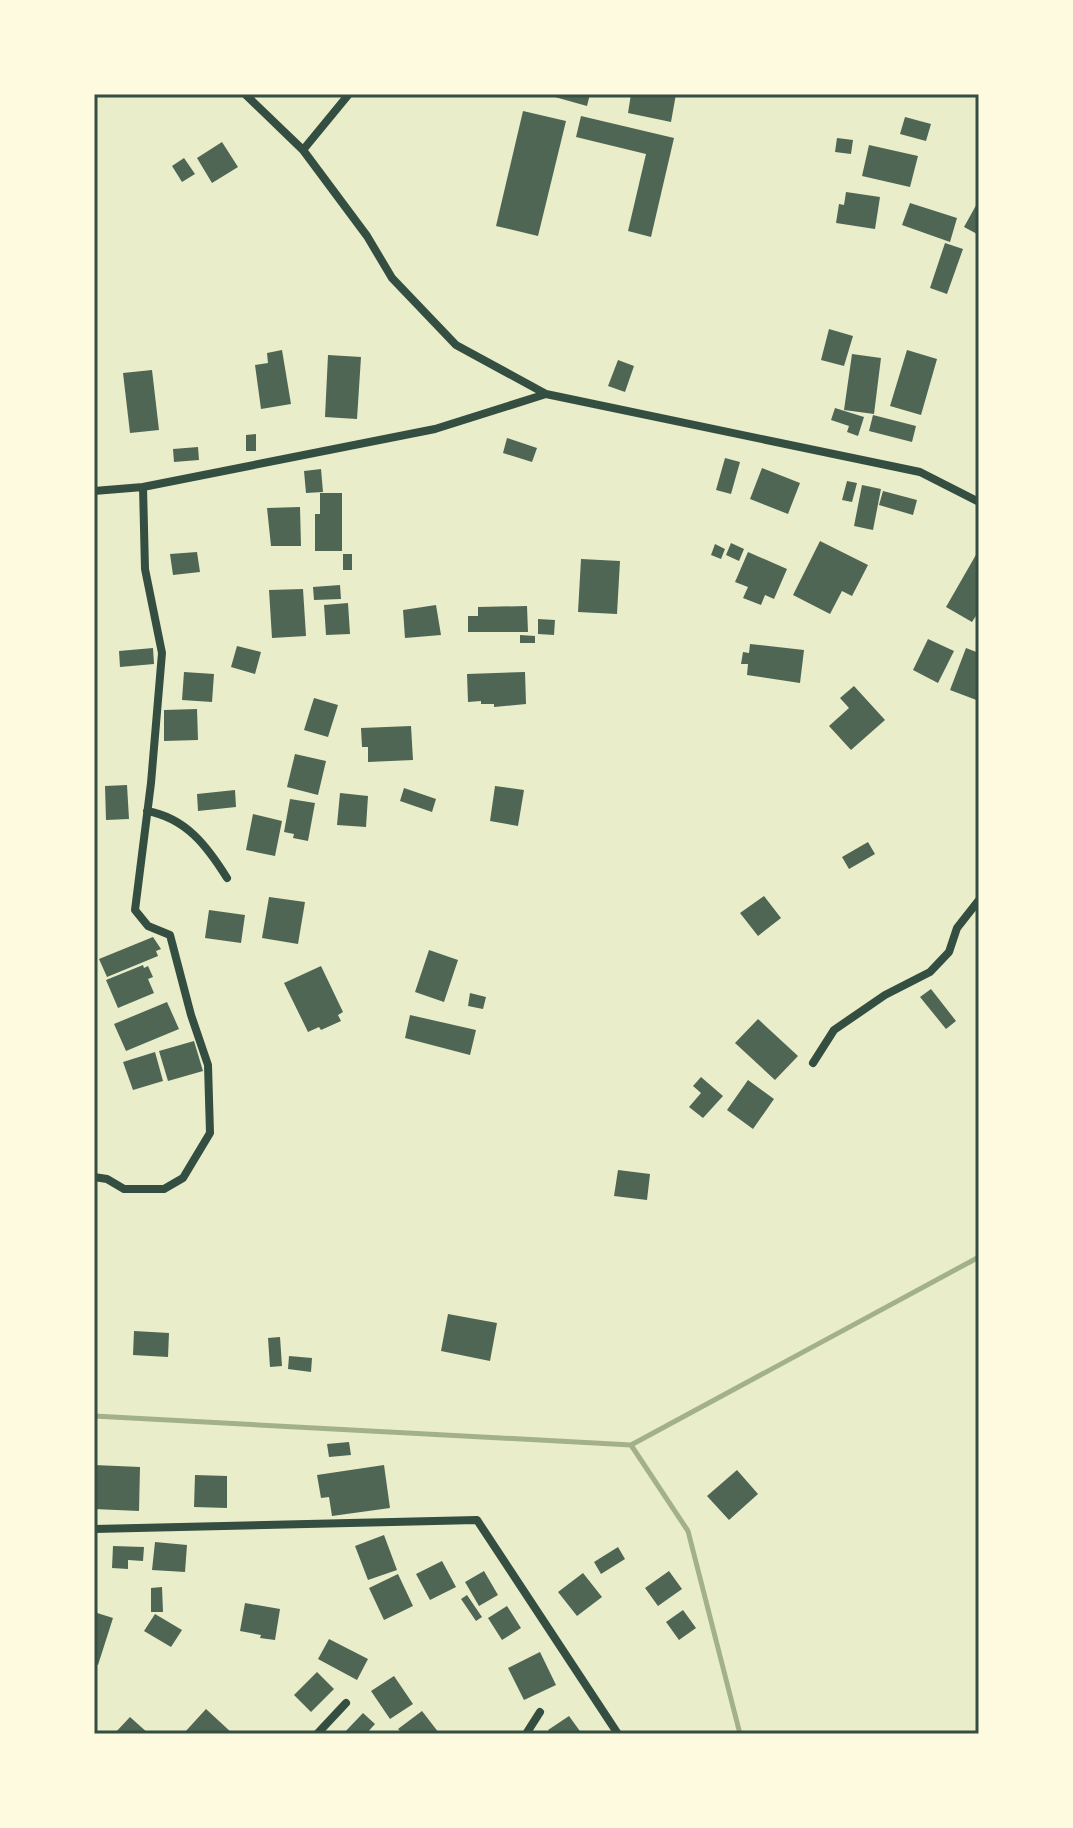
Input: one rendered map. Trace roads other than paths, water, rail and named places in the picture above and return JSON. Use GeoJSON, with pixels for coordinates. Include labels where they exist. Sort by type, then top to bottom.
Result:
{"type":"FeatureCollection","features":[{"type":"Feature","properties":{"kind":"street"},"geometry":{"type":"LineString","coordinates":[[245,94],[303,150],[367,236],[392,278],[456,345],[546,394],[920,472],[979,502]]}},
{"type":"Feature","properties":{"kind":"street"},"geometry":{"type":"LineString","coordinates":[[303,150],[349,94]]}},
{"type":"Feature","properties":{"kind":"street"},"geometry":{"type":"LineString","coordinates":[[94,491],[143,487],[435,429],[546,394]]}},
{"type":"Feature","properties":{"kind":"street"},"geometry":{"type":"LineString","coordinates":[[94,1177],[107,1179],[124,1189],[164,1189],[183,1178],[210,1133],[208,1065],[170,935],[148,926],[135,910],[162,653],[145,569],[143,487]]}},
{"type":"Feature","properties":{"kind":"street"},"geometry":{"type":"LineString","coordinates":[[147,811],[182,823],[209,850],[227,878]]}},
{"type":"Feature","properties":{"kind":"street"},"geometry":{"type":"LineString","coordinates":[[813,1063],[834,1030],[885,995],[930,972],[949,952],[957,928],[979,900]]}},
{"type":"Feature","properties":{"kind":"street"},"geometry":{"type":"LineString","coordinates":[[94,1529],[477,1520],[618,1734]]}},
{"type":"Feature","properties":{"kind":"street"},"geometry":{"type":"LineString","coordinates":[[317,1734],[346,1703]]}},
{"type":"Feature","properties":{"kind":"street"},"geometry":{"type":"LineString","coordinates":[[526,1734],[540,1712]]}},
{"type":"Feature","properties":{"kind":"waterway"},"geometry":{"type":"LineString","coordinates":[[94,1416],[631,1445],[979,1257]]}},
{"type":"Feature","properties":{"kind":"waterway"},"geometry":{"type":"LineString","coordinates":[[631,1445],[688,1531],[740,1734]]}}]}
